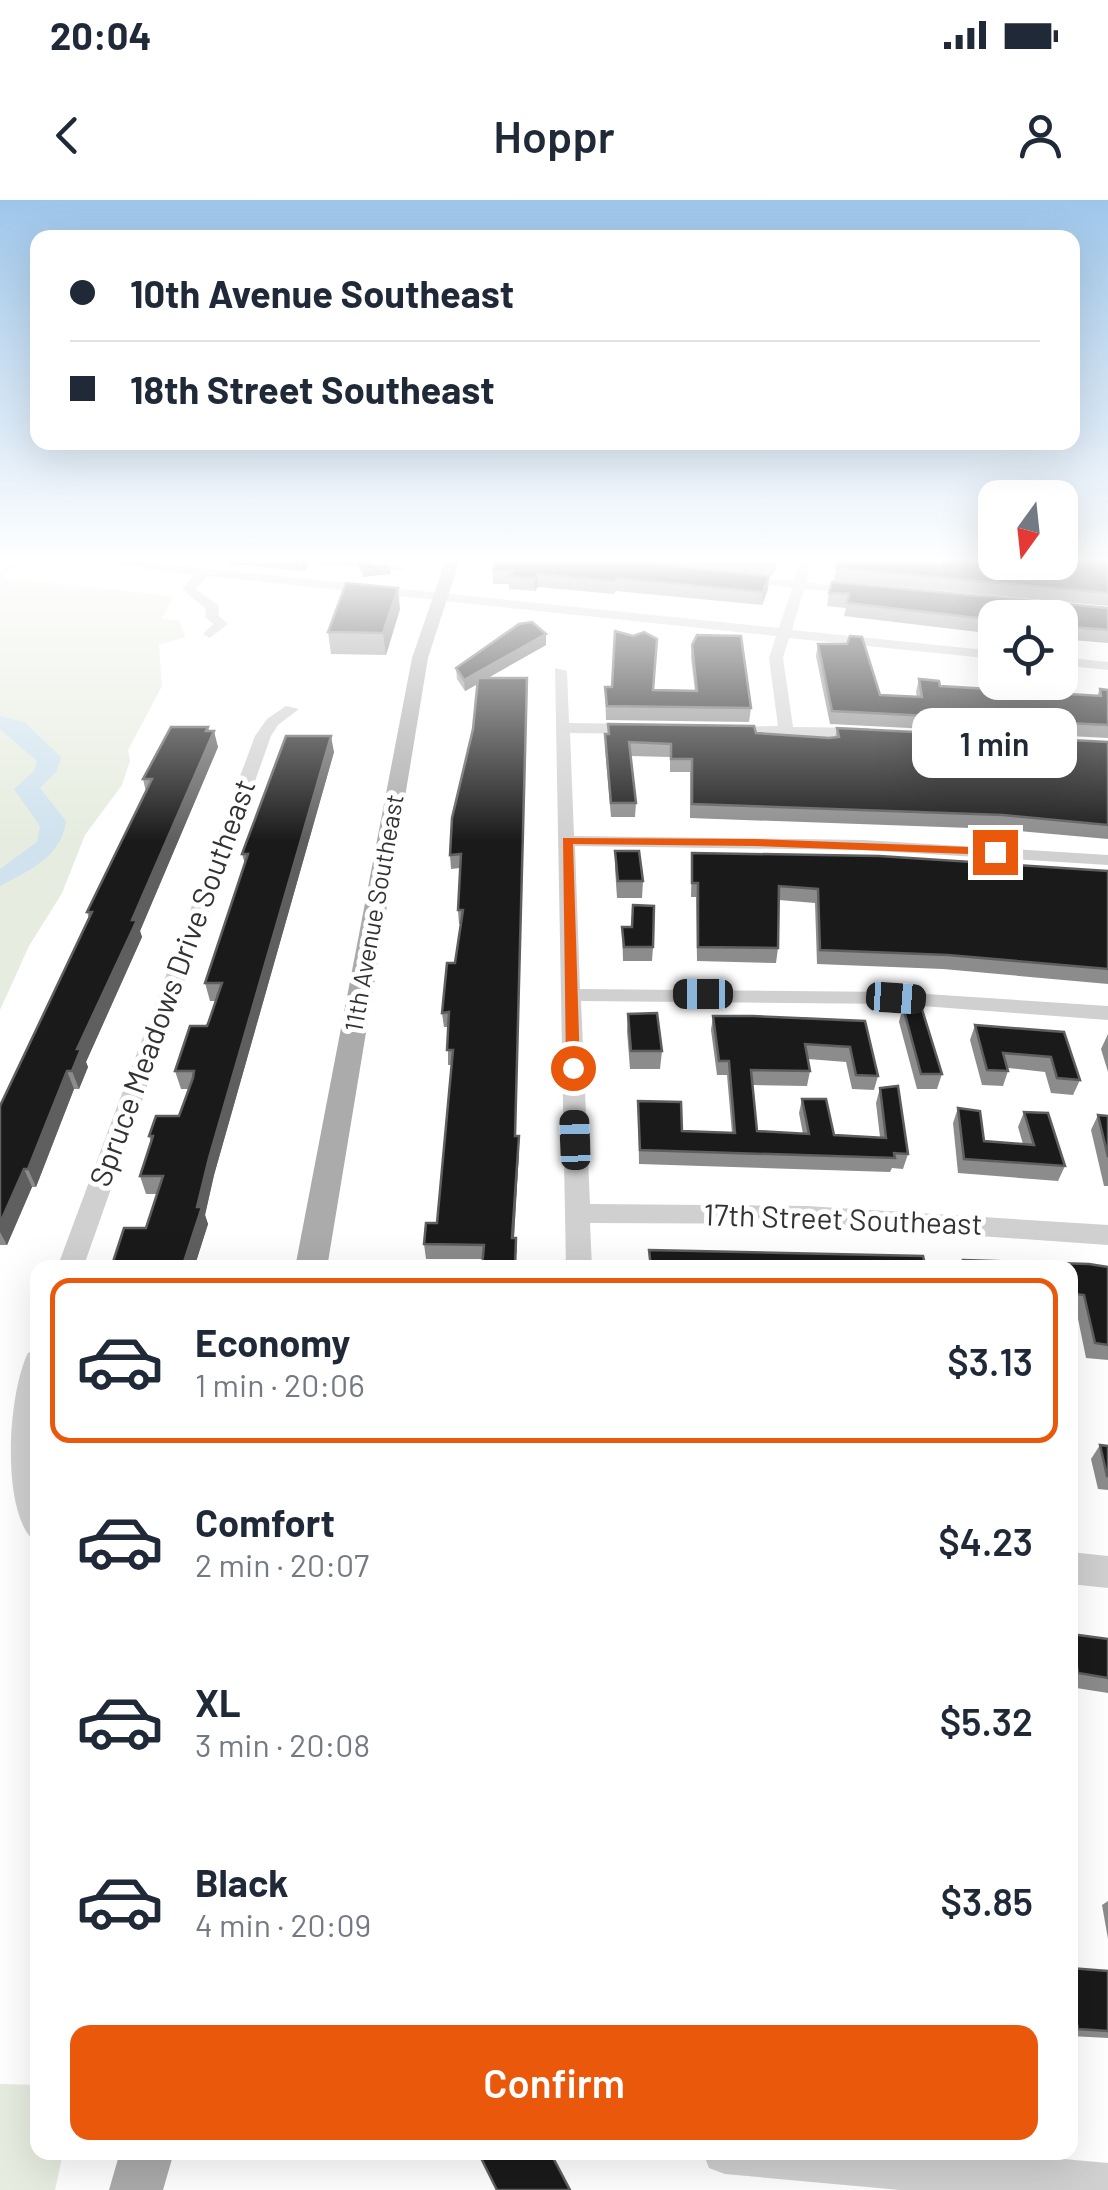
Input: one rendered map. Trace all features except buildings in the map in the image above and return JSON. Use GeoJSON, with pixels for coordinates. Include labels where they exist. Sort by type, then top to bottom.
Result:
{"type":"FeatureCollection","features":[{"type":"Feature","properties":{"kind":"main road","name":"11th Avenue Southeast"},"geometry":{"type":"LineString","coordinates":[[312,1260],[424,655]]}},
{"type":"Feature","properties":{"kind":"main road"},"geometry":{"type":"LineString","coordinates":[[136,2190],[145,2160]]}},
{"type":"Feature","properties":{"kind":"main road"},"geometry":{"type":"LineString","coordinates":[[152,2190],[155,2160]]}},
{"type":"Feature","properties":{"kind":"street"},"geometry":{"type":"LineString","coordinates":[[778,655],[786,730]]}},
{"type":"Feature","properties":{"kind":"street"},"geometry":{"type":"LineString","coordinates":[[1078,663],[1108,666]]}},
{"type":"Feature","properties":{"kind":"street"},"geometry":{"type":"LineString","coordinates":[[560,670],[579,1260]]}},
{"type":"Feature","properties":{"kind":"street","name":"Spruce Meadows Drive Southeast"},"geometry":{"type":"LineString","coordinates":[[73,1260],[263,736],[272,722],[292,709]]}},
{"type":"Feature","properties":{"kind":"street"},"geometry":{"type":"LineString","coordinates":[[561,728],[657,729]]}},
{"type":"Feature","properties":{"kind":"street"},"geometry":{"type":"LineString","coordinates":[[711,730],[892,734]]}},
{"type":"Feature","properties":{"kind":"street"},"geometry":{"type":"LineString","coordinates":[[568,841],[862,845],[1108,860]]}},
{"type":"Feature","properties":{"kind":"street"},"geometry":{"type":"LineString","coordinates":[[571,995],[896,998],[1108,1013]]}},
{"type":"Feature","properties":{"kind":"street","name":"17th Street Southeast"},"geometry":{"type":"LineString","coordinates":[[578,1213],[807,1215],[1108,1235]]}},
{"type":"Feature","properties":{"kind":"street"},"geometry":{"type":"LineString","coordinates":[[30,1384],[15,1428],[10,1473],[20,1506],[30,1519]]}},
{"type":"Feature","properties":{"kind":"street"},"geometry":{"type":"LineString","coordinates":[[1078,1569],[1108,1572]]}},
{"type":"Feature","properties":{"kind":"street"},"geometry":{"type":"LineString","coordinates":[[815,2160],[1108,2186]]}},
{"type":"Feature","properties":{"kind":"shaded area"},"geometry":{"type":"Polygon","coordinates":[[[0,655],[160,655],[162,686],[128,750],[130,761],[122,785],[85,835],[62,893],[29,946],[0,1010],[0,655]]]}},
{"type":"Feature","properties":{"kind":"shaded area"},"geometry":{"type":"Polygon","coordinates":[[[0,2084],[30,2085],[30,2160],[61,2160],[55,2190],[0,2190],[0,2084]]]}},
{"type":"Feature","properties":{"kind":"water"},"geometry":{"type":"Polygon","coordinates":[[[0,716],[24,722],[61,757],[57,771],[40,788],[66,821],[51,853],[0,886],[0,869],[37,842],[40,826],[14,789],[34,771],[37,761],[0,729],[0,716]]]}},
{"type":"Feature","properties":{"kind":"route"},"geometry":{"type":"LineString","coordinates":[[573,1068],[568,841],[754,842],[995,852]]}}]}
